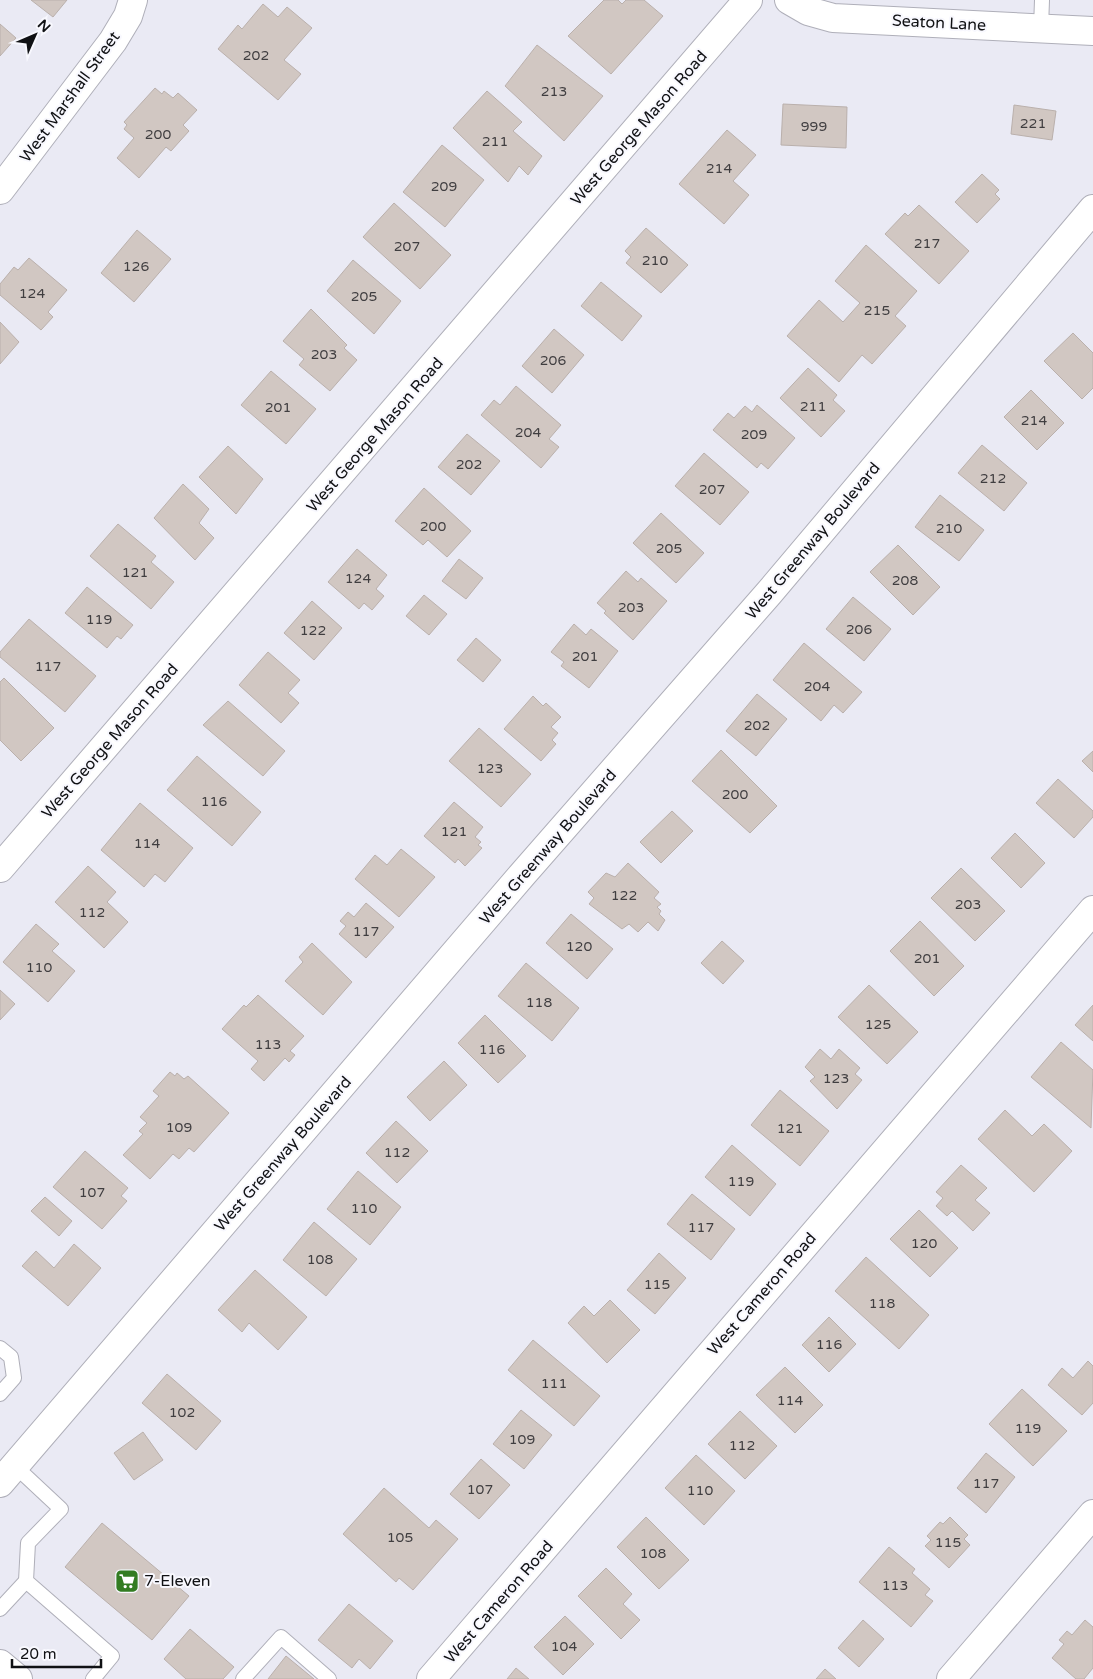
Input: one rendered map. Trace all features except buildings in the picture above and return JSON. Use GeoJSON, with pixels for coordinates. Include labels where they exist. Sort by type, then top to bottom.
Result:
{"type":"FeatureCollection","features":[{"type":"Feature","properties":{"kind":"street","name":"West Marshall Street"},"geometry":{"type":"LineString","coordinates":[[0,190],[113,41],[128,16],[133,0]]}},
{"type":"Feature","properties":{"kind":"street","name":"West George Mason Road"},"geometry":{"type":"LineString","coordinates":[[0,868],[748,0]]}},
{"type":"Feature","properties":{"kind":"street","name":"Seaton Lane"},"geometry":{"type":"LineString","coordinates":[[789,0],[808,12],[833,18],[1093,31]]}},
{"type":"Feature","properties":{"kind":"street","name":"West Greenway Boulevard"},"geometry":{"type":"LineString","coordinates":[[8,1475],[522,875],[769,593],[1093,209]]}},
{"type":"Feature","properties":{"kind":"street","name":"West Cameron Road"},"geometry":{"type":"LineString","coordinates":[[431,1679],[1093,910]]}},
{"type":"Feature","properties":{"kind":"street"},"geometry":{"type":"LineString","coordinates":[[951,1679],[1093,1514]]}},
{"type":"Feature","properties":{"kind":"street"},"geometry":{"type":"LineString","coordinates":[[0,1664],[18,1679]]}},
{"type":"Feature","properties":{"kind":"lane"},"geometry":{"type":"LineString","coordinates":[[1041,28],[1042,0]]}},
{"type":"Feature","properties":{"kind":"lane"},"geometry":{"type":"LineString","coordinates":[[0,1348],[11,1357],[14,1378],[0,1394]]}},
{"type":"Feature","properties":{"kind":"lane"},"geometry":{"type":"LineString","coordinates":[[0,1608],[26,1581],[28,1543],[61,1509],[8,1475]]}},
{"type":"Feature","properties":{"kind":"lane"},"geometry":{"type":"LineString","coordinates":[[26,1581],[112,1656],[93,1679]]}},
{"type":"Feature","properties":{"kind":"lane"},"geometry":{"type":"LineString","coordinates":[[243,1679],[280,1637],[329,1679]]}},
{"type":"Feature","properties":{"kind":"place","name":"7-Eleven"},"geometry":{"type":"Point","coordinates":[127,1581]}}]}
